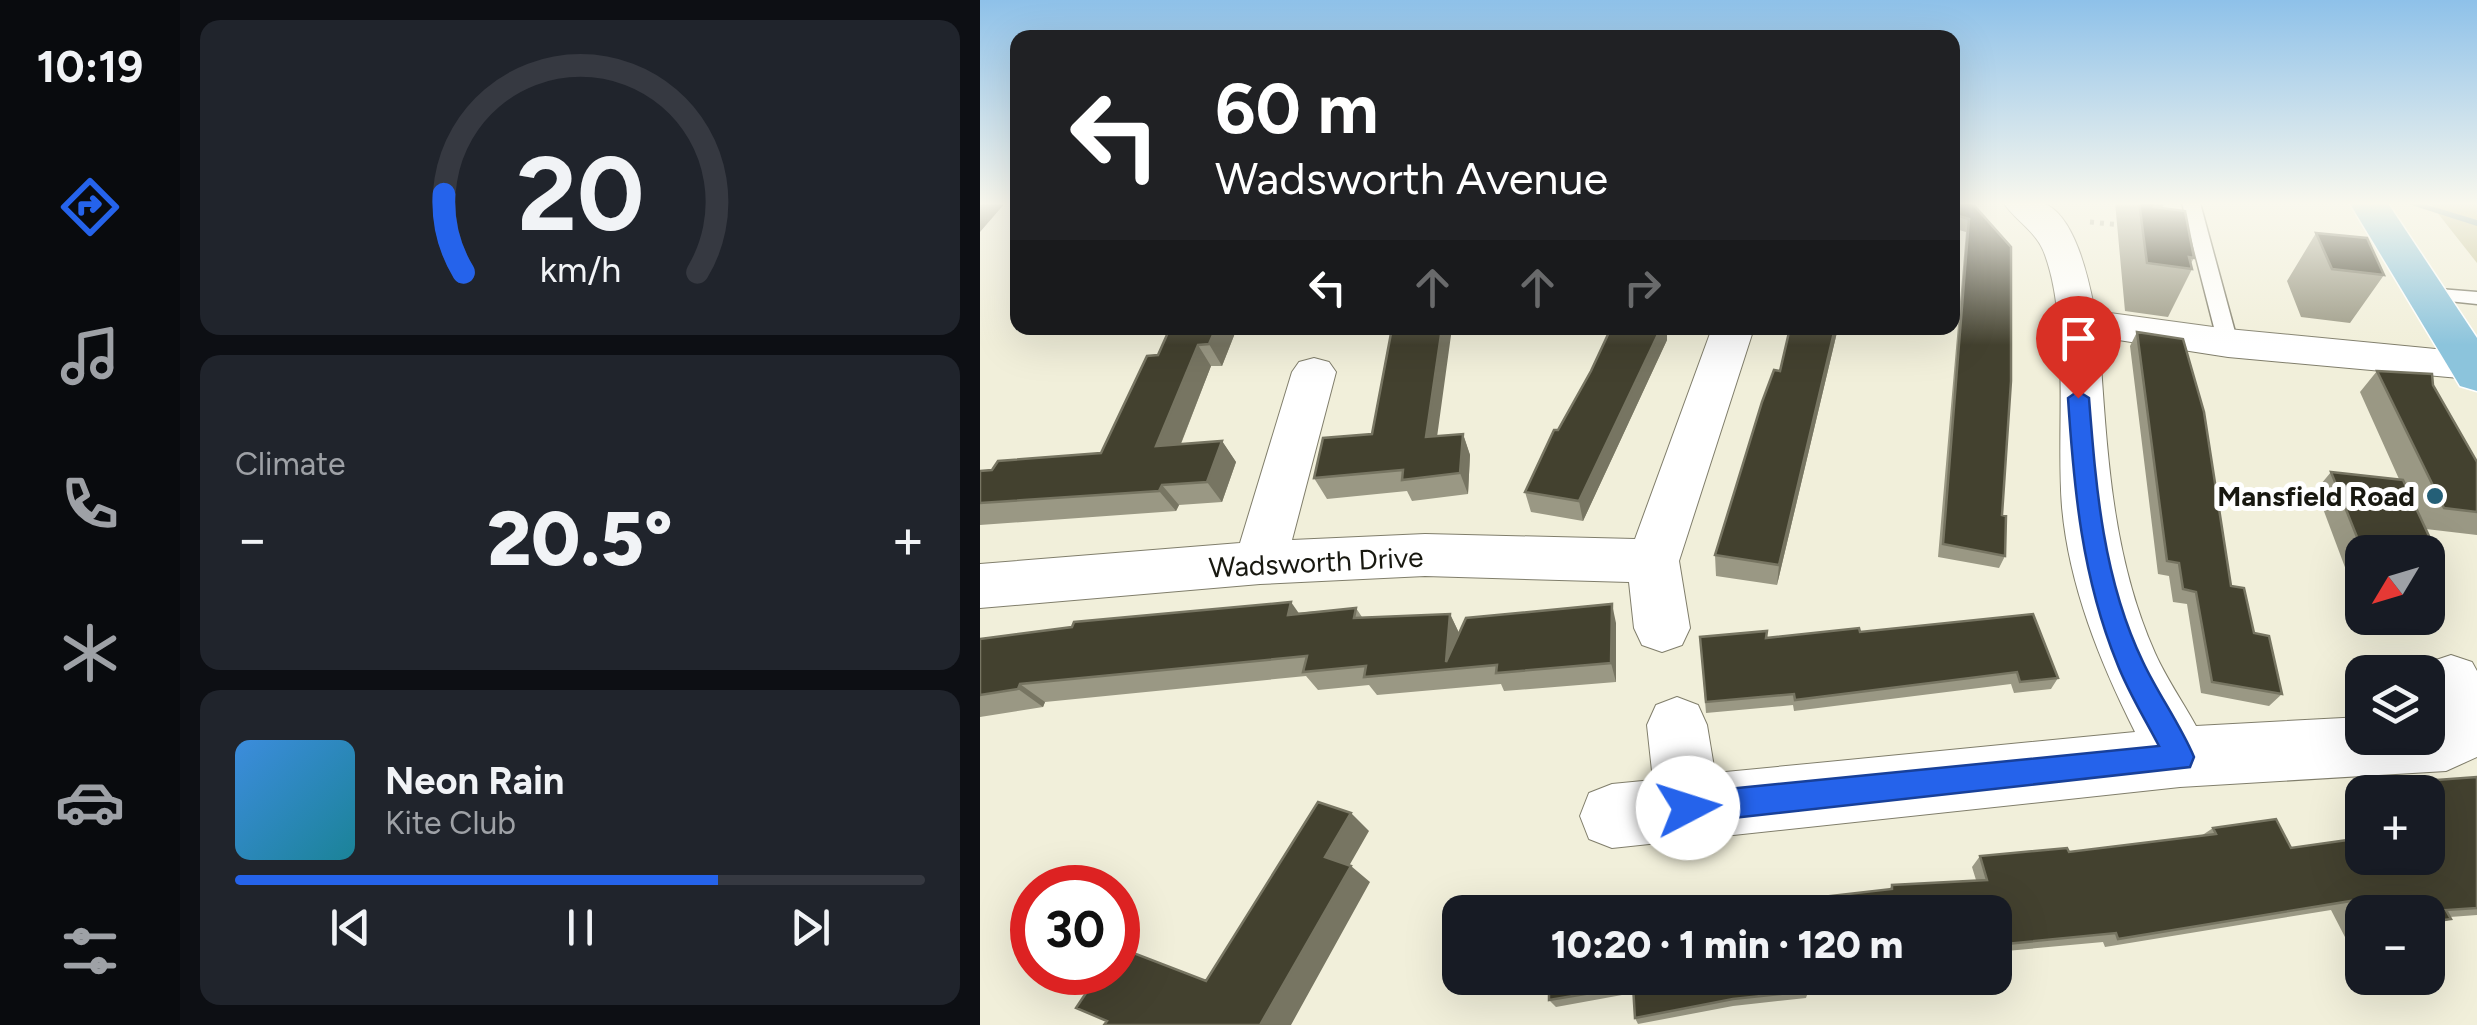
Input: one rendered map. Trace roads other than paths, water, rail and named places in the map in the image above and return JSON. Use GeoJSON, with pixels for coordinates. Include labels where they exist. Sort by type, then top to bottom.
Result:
{"type":"FeatureCollection","features":[{"type":"Feature","properties":{"kind":"main road"},"geometry":{"type":"LineString","coordinates":[[2398,250],[2474,370]]}},
{"type":"Feature","properties":{"kind":"street"},"geometry":{"type":"LineString","coordinates":[[2062,250],[2077,321],[2087,509],[2100,577],[2130,663],[2180,757]]}},
{"type":"Feature","properties":{"kind":"street"},"geometry":{"type":"LineString","coordinates":[[2077,321],[2228,343],[2474,370]]}},
{"type":"Feature","properties":{"kind":"street"},"geometry":{"type":"LineString","coordinates":[[1662,628],[1653,561],[1731,335]]}},
{"type":"Feature","properties":{"kind":"street"},"geometry":{"type":"LineString","coordinates":[[1260,563],[1297,388]]}},
{"type":"Feature","properties":{"kind":"street","name":"Wadsworth Drive"},"geometry":{"type":"LineString","coordinates":[[980,586],[1260,563],[1425,555],[1653,561]]}},
{"type":"Feature","properties":{"kind":"street"},"geometry":{"type":"LineString","coordinates":[[1612,816],[2180,757],[2446,742],[2464,717]]}},
{"type":"Feature","properties":{"kind":"street"},"geometry":{"type":"LineString","coordinates":[[1676,724],[1688,808]]}},
{"type":"Feature","properties":{"kind":"lane"},"geometry":{"type":"LineString","coordinates":[[2203,250],[2228,343]]}},
{"type":"Feature","properties":{"kind":"lane"},"geometry":{"type":"LineString","coordinates":[[2427,294],[2477,298]]}},
{"type":"Feature","properties":{"kind":"place","name":"Mansfield Road"},"geometry":{"type":"Point","coordinates":[2435,496]}}]}
